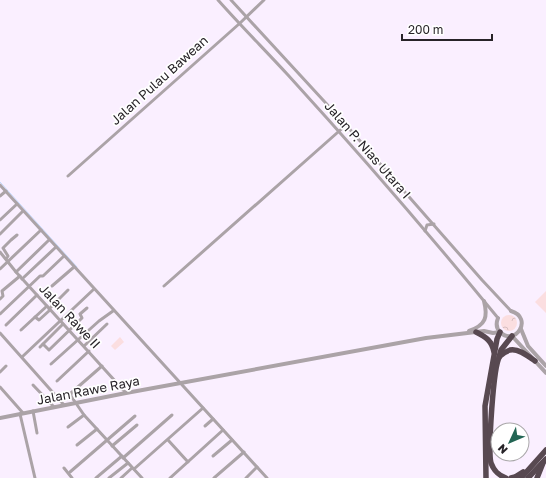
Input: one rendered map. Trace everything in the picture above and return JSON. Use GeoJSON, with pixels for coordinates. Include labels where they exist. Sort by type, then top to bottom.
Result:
{"type":"FeatureCollection","features":[{"type":"Feature","properties":{"kind":"highway"},"geometry":{"type":"LineString","coordinates":[[476,332],[489,340],[497,355]]}},
{"type":"Feature","properties":{"kind":"highway"},"geometry":{"type":"LineString","coordinates":[[500,332],[498,339],[491,428],[491,462],[497,474],[506,478]]}},
{"type":"Feature","properties":{"kind":"highway"},"geometry":{"type":"LineString","coordinates":[[486,478],[485,406],[497,355],[512,336]]}},
{"type":"Feature","properties":{"kind":"highway"},"geometry":{"type":"LineString","coordinates":[[497,355],[515,349],[535,361]]}},
{"type":"Feature","properties":{"kind":"highway"},"geometry":{"type":"LineString","coordinates":[[537,478],[546,450]]}},
{"type":"Feature","properties":{"kind":"highway"},"geometry":{"type":"LineString","coordinates":[[511,478],[519,475],[543,459]]}},
{"type":"Feature","properties":{"kind":"highway"},"geometry":{"type":"LineString","coordinates":[[521,478],[543,459]]}},
{"type":"Feature","properties":{"kind":"highway"},"geometry":{"type":"LineString","coordinates":[[528,478],[543,459]]}},
{"type":"Feature","properties":{"kind":"street","name":"Jalan P. Nias Utara I"},"geometry":{"type":"LineString","coordinates":[[218,0],[287,74],[425,231],[498,318]]}},
{"type":"Feature","properties":{"kind":"street","name":"Jalan P. Nias Utara I"},"geometry":{"type":"LineString","coordinates":[[231,0],[346,125],[511,311]]}},
{"type":"Feature","properties":{"kind":"street","name":"Jalan Pulau Bawean"},"geometry":{"type":"LineString","coordinates":[[68,176],[264,0]]}},
{"type":"Feature","properties":{"kind":"street"},"geometry":{"type":"LineString","coordinates":[[164,286],[346,125]]}},
{"type":"Feature","properties":{"kind":"street"},"geometry":{"type":"LineString","coordinates":[[1,187],[113,311],[182,382],[264,477]]}},
{"type":"Feature","properties":{"kind":"street"},"geometry":{"type":"LineString","coordinates":[[0,196],[6,191]]}},
{"type":"Feature","properties":{"kind":"street"},"geometry":{"type":"LineString","coordinates":[[0,220],[17,204]]}},
{"type":"Feature","properties":{"kind":"street"},"geometry":{"type":"LineString","coordinates":[[0,234],[23,211]]}},
{"type":"Feature","properties":{"kind":"street"},"geometry":{"type":"LineString","coordinates":[[425,231],[427,225],[434,224]]}},
{"type":"Feature","properties":{"kind":"street"},"geometry":{"type":"LineString","coordinates":[[0,270],[7,260],[41,230]]}},
{"type":"Feature","properties":{"kind":"street"},"geometry":{"type":"LineString","coordinates":[[7,260],[8,256],[3,248],[17,235]]}},
{"type":"Feature","properties":{"kind":"street"},"geometry":{"type":"LineString","coordinates":[[16,272],[49,240]]}},
{"type":"Feature","properties":{"kind":"street"},"geometry":{"type":"LineString","coordinates":[[0,299],[3,296],[2,291],[21,278],[56,247]]}},
{"type":"Feature","properties":{"kind":"street","name":"Jalan Rawe II"},"geometry":{"type":"LineString","coordinates":[[0,252],[21,278],[126,393]]}},
{"type":"Feature","properties":{"kind":"street"},"geometry":{"type":"LineString","coordinates":[[0,314],[29,286],[64,256]]}},
{"type":"Feature","properties":{"kind":"street"},"geometry":{"type":"LineString","coordinates":[[52,286],[74,267]]}},
{"type":"Feature","properties":{"kind":"street"},"geometry":{"type":"LineString","coordinates":[[22,357],[94,289]]}},
{"type":"Feature","properties":{"kind":"street"},"geometry":{"type":"LineString","coordinates":[[21,330],[35,317],[39,320],[68,290]]}},
{"type":"Feature","properties":{"kind":"street"},"geometry":{"type":"LineString","coordinates":[[6,325],[37,295]]}},
{"type":"Feature","properties":{"kind":"street"},"geometry":{"type":"LineString","coordinates":[[465,333],[475,329],[484,322],[486,311],[484,301]]}},
{"type":"Feature","properties":{"kind":"street"},"geometry":{"type":"LineString","coordinates":[[63,324],[41,345],[49,350],[82,318],[80,314],[87,308]]}},
{"type":"Feature","properties":{"kind":"street"},"geometry":{"type":"LineString","coordinates":[[51,364],[99,321],[113,311]]}},
{"type":"Feature","properties":{"kind":"street"},"geometry":{"type":"LineString","coordinates":[[511,311],[515,312],[522,321],[521,329],[528,346],[546,366]]}},
{"type":"Feature","properties":{"kind":"street"},"geometry":{"type":"LineString","coordinates":[[498,318],[497,325],[500,332]]}},
{"type":"Feature","properties":{"kind":"street"},"geometry":{"type":"LineString","coordinates":[[84,346],[107,324]]}},
{"type":"Feature","properties":{"kind":"street"},"geometry":{"type":"LineString","coordinates":[[521,329],[512,336],[546,373]]}},
{"type":"Feature","properties":{"kind":"street","name":"Jalan Rawe Raya"},"geometry":{"type":"LineString","coordinates":[[0,418],[182,382],[426,338],[484,331],[493,333],[500,332],[506,336],[512,336]]}},
{"type":"Feature","properties":{"kind":"street"},"geometry":{"type":"LineString","coordinates":[[0,334],[64,405]]}},
{"type":"Feature","properties":{"kind":"street"},"geometry":{"type":"LineString","coordinates":[[57,381],[89,351]]}},
{"type":"Feature","properties":{"kind":"street"},"geometry":{"type":"LineString","coordinates":[[0,372],[6,366]]}},
{"type":"Feature","properties":{"kind":"street"},"geometry":{"type":"LineString","coordinates":[[102,366],[71,393],[71,396],[84,414],[142,478]]}},
{"type":"Feature","properties":{"kind":"street"},"geometry":{"type":"LineString","coordinates":[[33,385],[54,407]]}},
{"type":"Feature","properties":{"kind":"street"},"geometry":{"type":"LineString","coordinates":[[1,389],[21,413],[35,478]]}},
{"type":"Feature","properties":{"kind":"street"},"geometry":{"type":"LineString","coordinates":[[121,478],[168,440],[203,408]]}},
{"type":"Feature","properties":{"kind":"street"},"geometry":{"type":"LineString","coordinates":[[33,411],[37,433]]}},
{"type":"Feature","properties":{"kind":"street"},"geometry":{"type":"LineString","coordinates":[[68,427],[84,414]]}},
{"type":"Feature","properties":{"kind":"street"},"geometry":{"type":"LineString","coordinates":[[96,478],[172,415]]}},
{"type":"Feature","properties":{"kind":"street"},"geometry":{"type":"LineString","coordinates":[[70,472],[136,416]]}},
{"type":"Feature","properties":{"kind":"street"},"geometry":{"type":"LineString","coordinates":[[205,426],[213,419]]}},
{"type":"Feature","properties":{"kind":"street"},"geometry":{"type":"LineString","coordinates":[[112,446],[137,425]]}},
{"type":"Feature","properties":{"kind":"street"},"geometry":{"type":"LineString","coordinates":[[77,445],[97,429]]}},
{"type":"Feature","properties":{"kind":"street"},"geometry":{"type":"LineString","coordinates":[[170,478],[223,430]]}},
{"type":"Feature","properties":{"kind":"street"},"geometry":{"type":"LineString","coordinates":[[168,440],[188,462]]}},
{"type":"Feature","properties":{"kind":"street"},"geometry":{"type":"LineString","coordinates":[[213,456],[232,440]]}},
{"type":"Feature","properties":{"kind":"street"},"geometry":{"type":"LineString","coordinates":[[214,478],[244,452]]}},
{"type":"Feature","properties":{"kind":"street"},"geometry":{"type":"LineString","coordinates":[[109,478],[128,463]]}},
{"type":"Feature","properties":{"kind":"street"},"geometry":{"type":"LineString","coordinates":[[64,468],[72,478]]}},
{"type":"Feature","properties":{"kind":"street"},"geometry":{"type":"LineString","coordinates":[[246,478],[257,468]]}},
{"type":"Feature","properties":{"kind":"green space"},"geometry":{"type":"Polygon","coordinates":[[[546,291],[546,313],[535,302],[546,291]]]}},
{"type":"Feature","properties":{"kind":"green space"},"geometry":{"type":"Polygon","coordinates":[[[509,315],[516,320],[517,323],[512,330],[509,331],[502,326],[501,323],[506,316],[509,315]]]}},
{"type":"Feature","properties":{"kind":"green space"},"geometry":{"type":"Polygon","coordinates":[[[120,337],[124,342],[115,350],[111,346],[120,337]]]}},
{"type":"Feature","properties":{"kind":"waterway"},"geometry":{"type":"LineString","coordinates":[[0,182],[77,267]]}}]}
